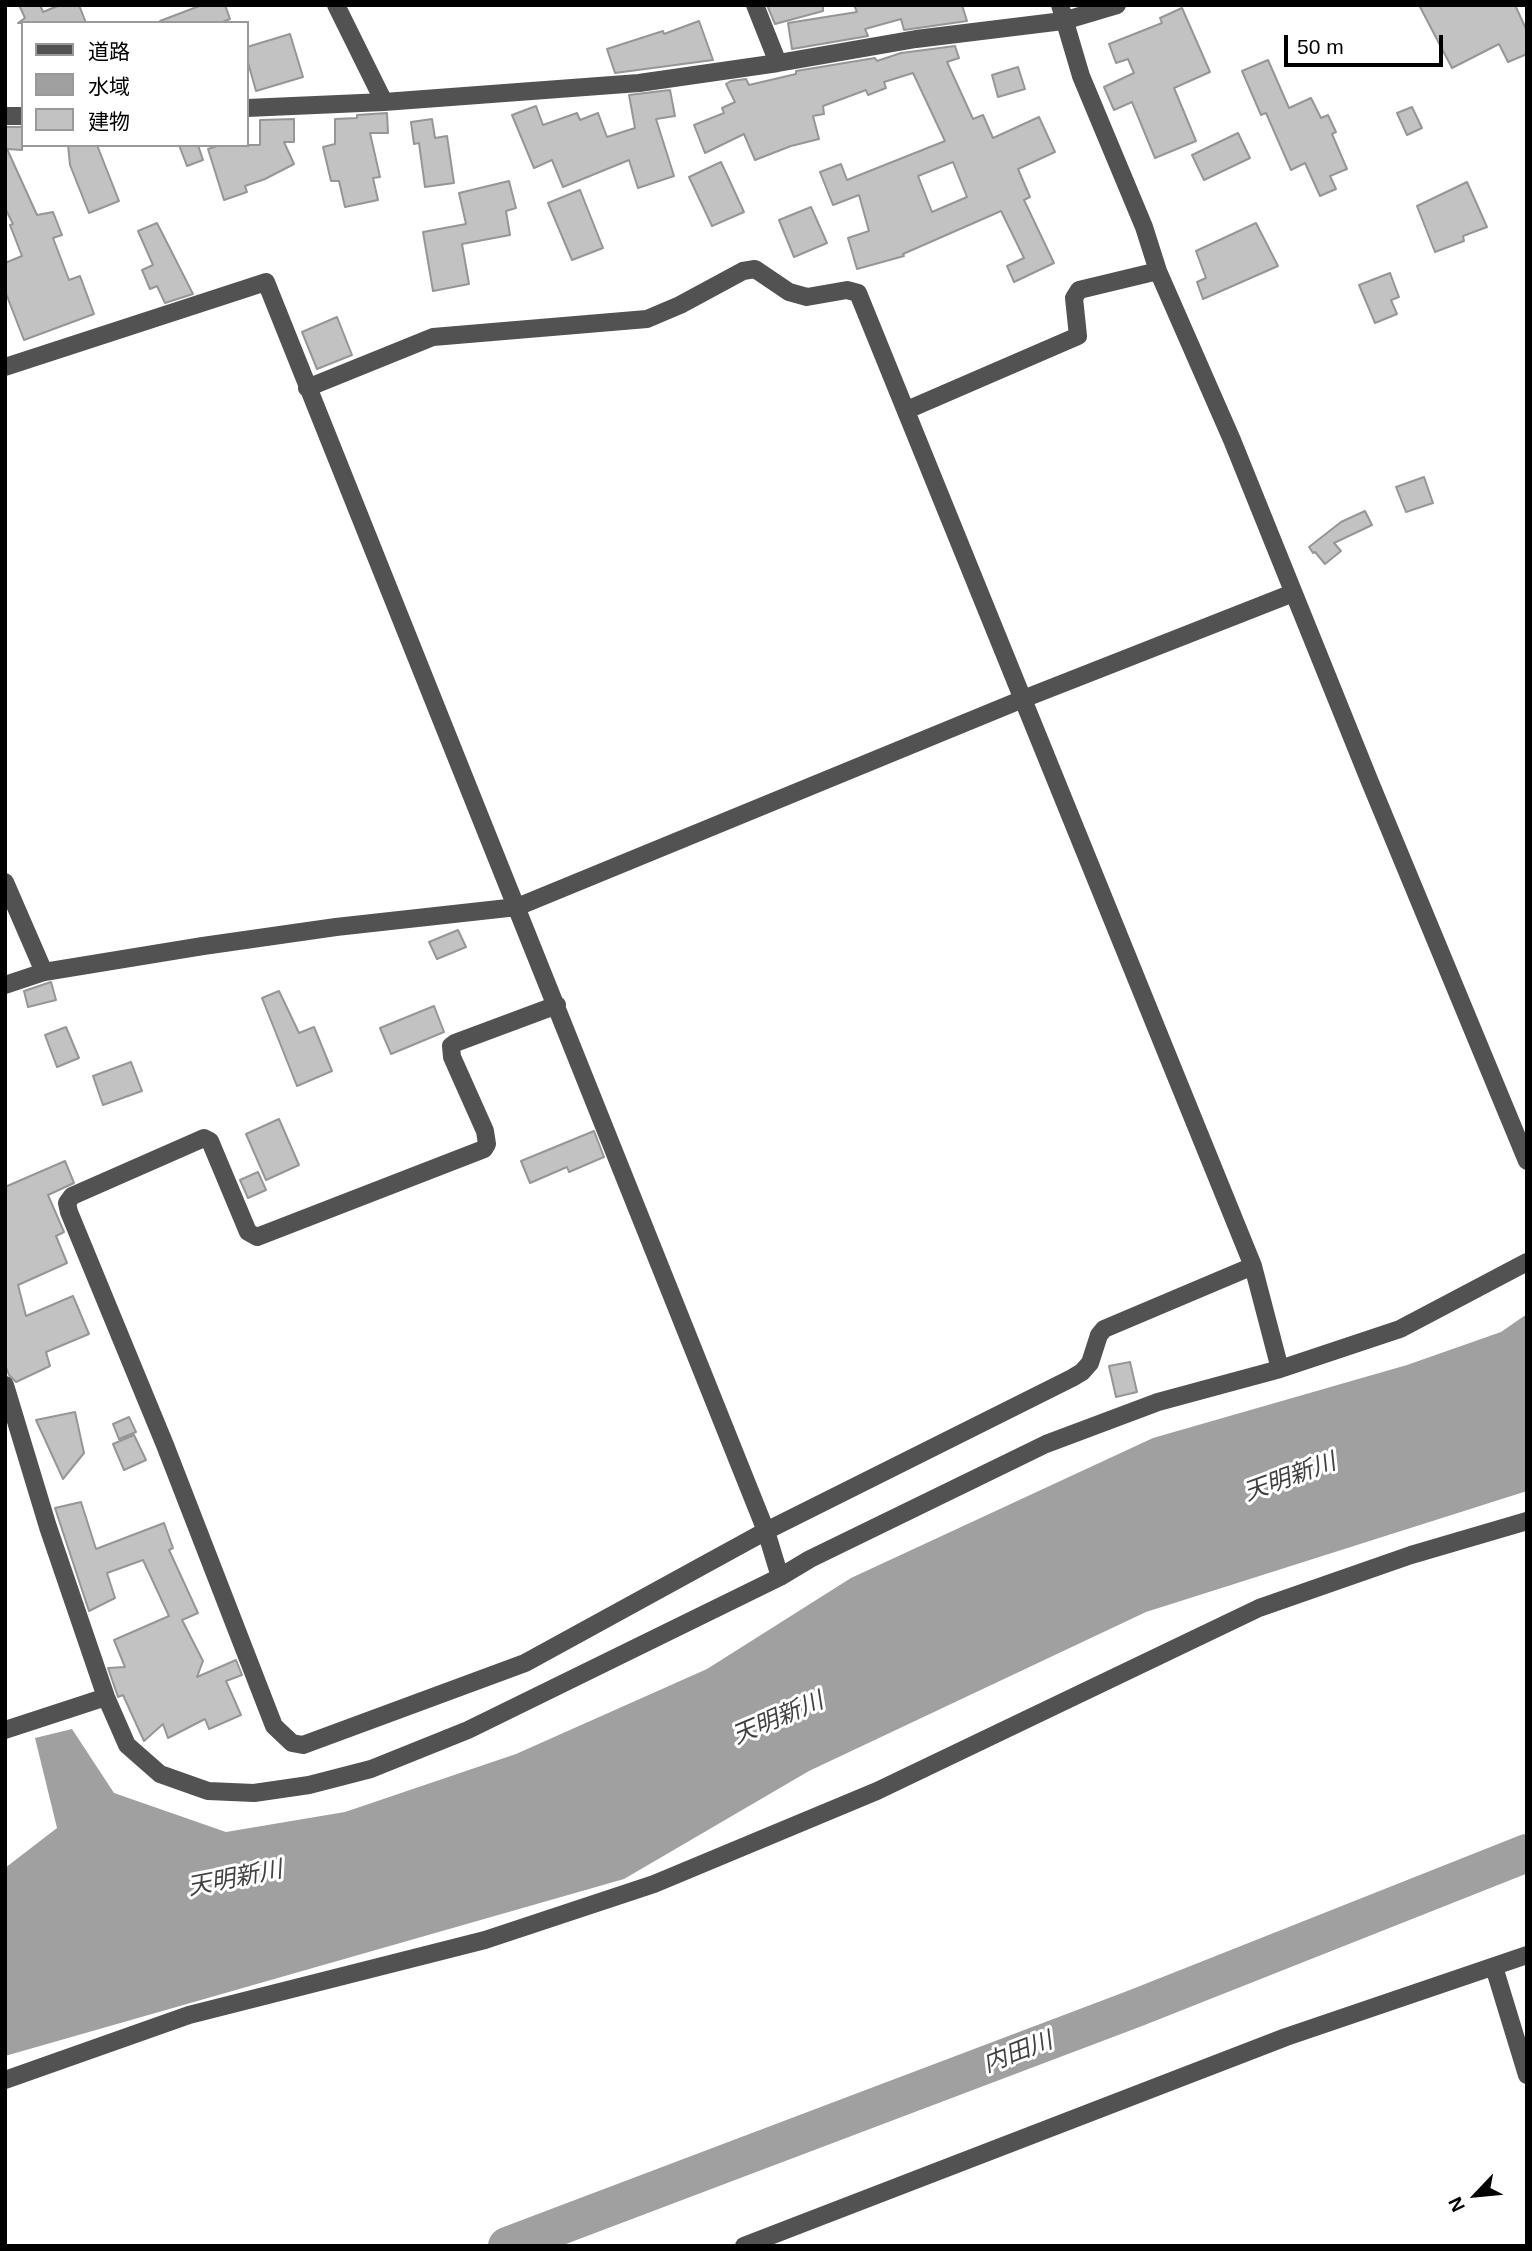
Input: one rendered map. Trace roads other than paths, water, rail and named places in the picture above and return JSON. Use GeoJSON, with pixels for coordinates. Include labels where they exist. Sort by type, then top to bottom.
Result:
{"type":"FeatureCollection","features":[{"type":"Feature","properties":{"kind":"street"},"geometry":{"type":"LineString","coordinates":[[336,5],[384,102]]}},
{"type":"Feature","properties":{"kind":"street"},"geometry":{"type":"LineString","coordinates":[[755,5],[778,63]]}},
{"type":"Feature","properties":{"kind":"street"},"geometry":{"type":"LineString","coordinates":[[248,108],[384,102],[639,83],[778,63],[1117,5]]}},
{"type":"Feature","properties":{"kind":"street"},"geometry":{"type":"LineString","coordinates":[[1061,13],[1095,112],[1144,227],[1158,271],[1181,319],[1527,1161]]}},
{"type":"Feature","properties":{"kind":"street"},"geometry":{"type":"LineString","coordinates":[[307,388],[433,337],[647,319],[680,305],[743,271],[755,270],[789,292],[807,297],[847,290],[858,293],[1253,1266],[1280,1369]]}},
{"type":"Feature","properties":{"kind":"street"},"geometry":{"type":"LineString","coordinates":[[907,410],[1078,336],[1074,298],[1079,290],[1158,271]]}},
{"type":"Feature","properties":{"kind":"street"},"geometry":{"type":"LineString","coordinates":[[5,367],[266,282],[766,1531],[780,1577]]}},
{"type":"Feature","properties":{"kind":"street"},"geometry":{"type":"LineString","coordinates":[[5,985],[44,972],[336,927],[517,907],[1023,699],[1293,593]]}},
{"type":"Feature","properties":{"kind":"street"},"geometry":{"type":"LineString","coordinates":[[5,882],[44,972]]}},
{"type":"Feature","properties":{"kind":"street"},"geometry":{"type":"LineString","coordinates":[[557,1005],[451,1046],[452,1057],[485,1131],[487,1144],[484,1149],[257,1237],[248,1232],[210,1141],[205,1138],[72,1196],[67,1203],[274,1726],[292,1743],[303,1745],[525,1663],[766,1531],[1082,1372],[1090,1363],[1099,1335],[1104,1329],[1253,1266]]}},
{"type":"Feature","properties":{"kind":"street"},"geometry":{"type":"LineString","coordinates":[[5,1385],[48,1527],[106,1697],[127,1745],[160,1774],[208,1791],[254,1793],[309,1785],[371,1769],[468,1730],[1046,1444],[1158,1402],[1280,1369],[1400,1329],[1527,1262]]}},
{"type":"Feature","properties":{"kind":"street"},"geometry":{"type":"LineString","coordinates":[[5,2080],[189,2015],[485,1940],[654,1884],[877,1791],[1259,1608],[1412,1555],[1527,1521]]}},
{"type":"Feature","properties":{"kind":"street"},"geometry":{"type":"LineString","coordinates":[[5,1730],[106,1697]]}},
{"type":"Feature","properties":{"kind":"street"},"geometry":{"type":"LineString","coordinates":[[744,2246],[1286,2037],[1527,1955]]}},
{"type":"Feature","properties":{"kind":"street"},"geometry":{"type":"LineString","coordinates":[[1494,1967],[1527,2075]]}},
{"type":"Feature","properties":{"kind":"water","name":"天明新川"},"geometry":{"type":"Polygon","coordinates":[[[1527,1314],[1527,1491],[1146,1612],[809,1771],[624,1879],[5,2056],[5,1868],[57,1828],[35,1738],[72,1729],[114,1793],[226,1832],[345,1812],[516,1754],[707,1669],[851,1578],[1153,1438],[1407,1365],[1501,1332],[1527,1314]]]}},
{"type":"Feature","properties":{"kind":"waterway","name":"内田川"},"geometry":{"type":"LineString","coordinates":[[507,2246],[1136,2008],[1527,1853]]}}]}
